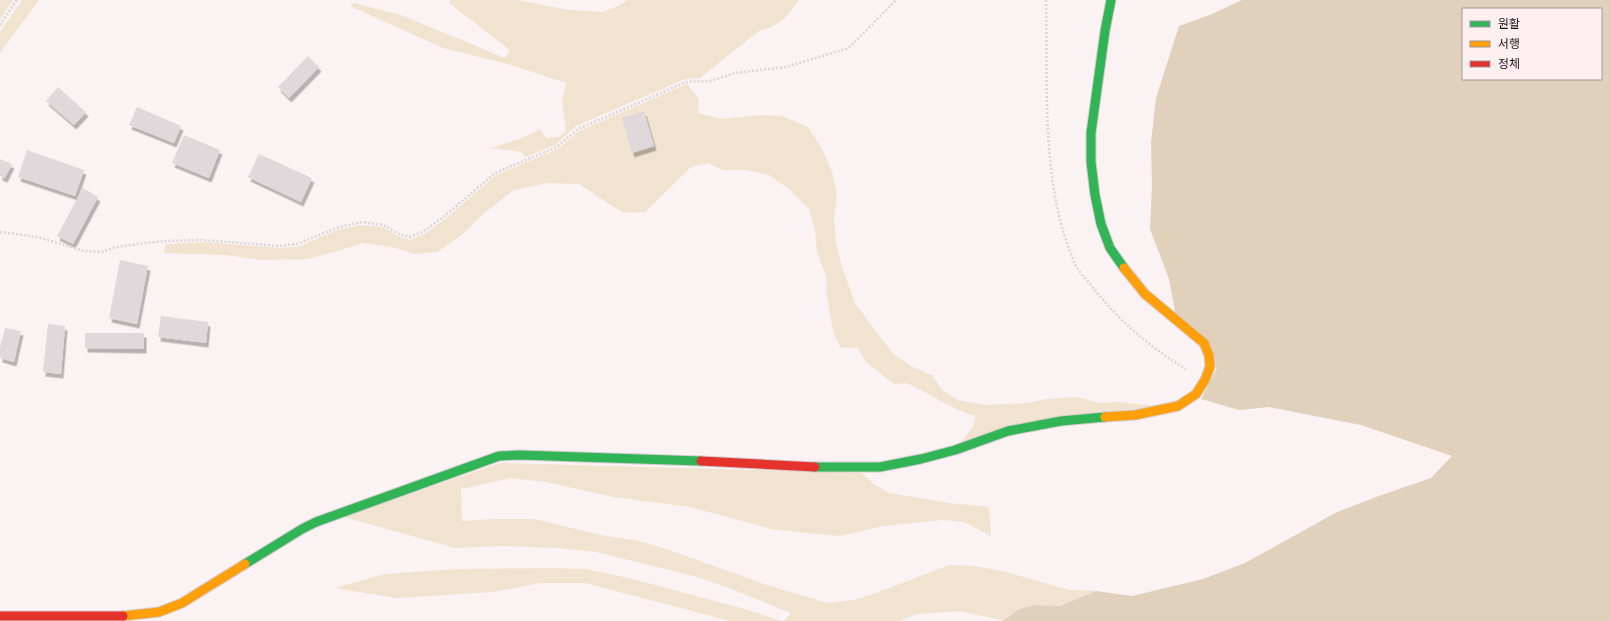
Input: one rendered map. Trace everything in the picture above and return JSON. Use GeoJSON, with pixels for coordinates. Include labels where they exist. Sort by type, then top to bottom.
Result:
{"type":"FeatureCollection","features":[{"type":"Feature","properties":{"kind":"street"},"geometry":{"type":"LineString","coordinates":[[0,616],[88,618],[142,615],[161,611],[182,603],[322,519],[368,504],[499,456],[518,455],[683,460],[819,467],[880,467],[921,460],[955,450],[1008,431],[1061,421],[1135,415],[1178,406],[1196,394],[1206,380],[1210,367],[1209,355],[1204,343],[1145,294],[1125,270],[1108,242],[1100,224],[1095,195],[1091,162],[1091,133],[1110,0]]}},
{"type":"Feature","properties":{"kind":"path"},"geometry":{"type":"LineString","coordinates":[[0,25],[17,0]]}},
{"type":"Feature","properties":{"kind":"path"},"geometry":{"type":"LineString","coordinates":[[0,232],[38,237],[84,251],[101,252],[117,247],[144,243],[201,240],[279,246],[297,244],[339,227],[362,222],[383,225],[399,234],[410,237],[424,231],[442,218],[495,173],[557,147],[578,129],[686,82],[711,81],[735,73],[786,67],[849,48],[896,0]]}},
{"type":"Feature","properties":{"kind":"shaded area"},"geometry":{"type":"Polygon","coordinates":[[[0,0],[13,0],[0,20],[0,0]]]}},
{"type":"Feature","properties":{"kind":"shaded area"},"geometry":{"type":"Polygon","coordinates":[[[22,0],[39,0],[0,53],[0,32],[22,0]]]}},
{"type":"Feature","properties":{"kind":"shaded area"},"geometry":{"type":"Polygon","coordinates":[[[450,0],[516,0],[570,10],[603,12],[628,0],[799,0],[785,18],[772,27],[759,31],[700,78],[685,79],[576,126],[555,145],[526,157],[521,152],[491,148],[522,138],[540,129],[546,138],[559,137],[566,131],[562,102],[566,83],[511,65],[443,48],[350,6],[354,3],[401,15],[505,58],[510,50],[449,3],[450,0]]]}},
{"type":"Feature","properties":{"kind":"shaded area"},"geometry":{"type":"Polygon","coordinates":[[[1242,0],[1610,0],[1610,621],[1002,621],[1019,609],[1035,605],[1060,606],[1096,591],[1132,596],[1203,579],[1245,563],[1337,512],[1431,478],[1452,456],[1361,425],[1269,407],[1239,410],[1201,399],[1217,368],[1175,312],[1169,279],[1150,229],[1152,185],[1151,143],[1156,98],[1179,26],[1212,14],[1242,0]]]}},
{"type":"Feature","properties":{"kind":"shaded area"},"geometry":{"type":"Polygon","coordinates":[[[687,84],[699,99],[698,113],[721,119],[761,115],[782,116],[808,127],[823,151],[833,175],[837,197],[834,217],[836,242],[842,267],[855,303],[893,354],[913,367],[933,376],[942,390],[958,400],[986,405],[1027,403],[1047,399],[1077,397],[1100,403],[1120,402],[1156,406],[959,444],[972,428],[976,417],[958,410],[906,383],[894,384],[866,362],[858,348],[840,347],[833,331],[826,291],[827,279],[817,252],[815,230],[809,209],[789,189],[769,175],[745,170],[723,170],[708,163],[691,167],[645,212],[623,213],[579,184],[548,183],[514,190],[484,213],[462,235],[437,252],[415,254],[392,247],[362,243],[307,259],[261,260],[225,255],[164,253],[166,244],[201,242],[279,248],[298,247],[339,229],[362,225],[382,227],[398,236],[410,240],[426,233],[444,220],[496,175],[558,149],[579,131],[687,84]]]}},
{"type":"Feature","properties":{"kind":"shaded area"},"geometry":{"type":"Polygon","coordinates":[[[500,463],[861,473],[874,484],[889,493],[949,503],[989,507],[991,536],[964,522],[943,520],[883,526],[840,536],[771,529],[690,507],[613,497],[546,482],[511,478],[461,489],[462,521],[534,519],[601,535],[639,541],[669,550],[767,585],[828,603],[858,599],[949,565],[974,566],[1003,571],[1069,590],[1096,591],[1060,606],[1035,605],[1019,609],[1002,620],[959,611],[917,614],[899,621],[784,621],[791,613],[729,588],[694,576],[596,552],[558,548],[504,546],[455,548],[344,517],[500,463]]]}},
{"type":"Feature","properties":{"kind":"shaded area"},"geometry":{"type":"Polygon","coordinates":[[[459,569],[586,569],[633,579],[748,610],[782,621],[730,621],[585,583],[540,583],[493,592],[396,598],[335,588],[384,574],[459,569]]]}},
{"type":"Feature","properties":{"kind":"building"},"geometry":{"type":"Polygon","coordinates":[[[308,56],[319,67],[289,98],[278,87],[308,56]]]}},
{"type":"Feature","properties":{"kind":"building"},"geometry":{"type":"Polygon","coordinates":[[[58,87],[86,112],[74,125],[46,101],[58,87]]]}},
{"type":"Feature","properties":{"kind":"building"},"geometry":{"type":"Polygon","coordinates":[[[137,107],[181,126],[174,143],[129,125],[137,107]]]}},
{"type":"Feature","properties":{"kind":"building"},"geometry":{"type":"Polygon","coordinates":[[[644,111],[654,146],[632,153],[622,118],[644,111]]]}},
{"type":"Feature","properties":{"kind":"building"},"geometry":{"type":"Polygon","coordinates":[[[184,135],[220,150],[209,178],[172,163],[184,135]]]}},
{"type":"Feature","properties":{"kind":"building"},"geometry":{"type":"Polygon","coordinates":[[[27,150],[84,170],[75,196],[18,177],[27,150]]]}},
{"type":"Feature","properties":{"kind":"building"},"geometry":{"type":"Polygon","coordinates":[[[259,154],[312,178],[301,202],[248,177],[259,154]]]}},
{"type":"Feature","properties":{"kind":"building"},"geometry":{"type":"Polygon","coordinates":[[[0,159],[12,164],[5,178],[0,176],[0,159]]]}},
{"type":"Feature","properties":{"kind":"building"},"geometry":{"type":"Polygon","coordinates":[[[83,188],[98,197],[73,244],[57,236],[83,188]]]}},
{"type":"Feature","properties":{"kind":"building"},"geometry":{"type":"Polygon","coordinates":[[[120,260],[148,266],[137,324],[109,318],[120,260]]]}},
{"type":"Feature","properties":{"kind":"building"},"geometry":{"type":"Polygon","coordinates":[[[161,316],[208,322],[206,343],[158,337],[161,316]]]}},
{"type":"Feature","properties":{"kind":"building"},"geometry":{"type":"Polygon","coordinates":[[[48,324],[65,326],[61,374],[43,372],[48,324]]]}},
{"type":"Feature","properties":{"kind":"building"},"geometry":{"type":"Polygon","coordinates":[[[5,328],[21,331],[14,362],[0,358],[0,347],[5,328]]]}},
{"type":"Feature","properties":{"kind":"building"},"geometry":{"type":"Polygon","coordinates":[[[85,333],[144,333],[144,349],[85,348],[85,333]]]}},
{"type":"Feature","properties":{"kind":"traffic: fast"},"geometry":{"type":"LineString","coordinates":[[1111,0],[1105,31],[1091,133],[1091,162],[1095,195],[1101,224],[1110,248],[1124,268]]}},
{"type":"Feature","properties":{"kind":"traffic: fast"},"geometry":{"type":"LineString","coordinates":[[815,467],[880,467],[921,459],[955,450],[1008,431],[1061,421],[1105,417]]}},
{"type":"Feature","properties":{"kind":"traffic: fast"},"geometry":{"type":"LineString","coordinates":[[245,564],[316,522],[499,456],[519,455],[701,461]]}},
{"type":"Feature","properties":{"kind":"traffic: slow"},"geometry":{"type":"LineString","coordinates":[[1105,417],[1135,415],[1178,406],[1196,394],[1205,380],[1210,367],[1209,355],[1204,343],[1145,294],[1124,268]]}},
{"type":"Feature","properties":{"kind":"traffic: slow"},"geometry":{"type":"LineString","coordinates":[[123,616],[159,612],[182,603],[245,564]]}},
{"type":"Feature","properties":{"kind":"traffic: jam"},"geometry":{"type":"LineString","coordinates":[[701,461],[815,467]]}},
{"type":"Feature","properties":{"kind":"traffic: jam"},"geometry":{"type":"LineString","coordinates":[[0,616],[123,616]]}}]}
